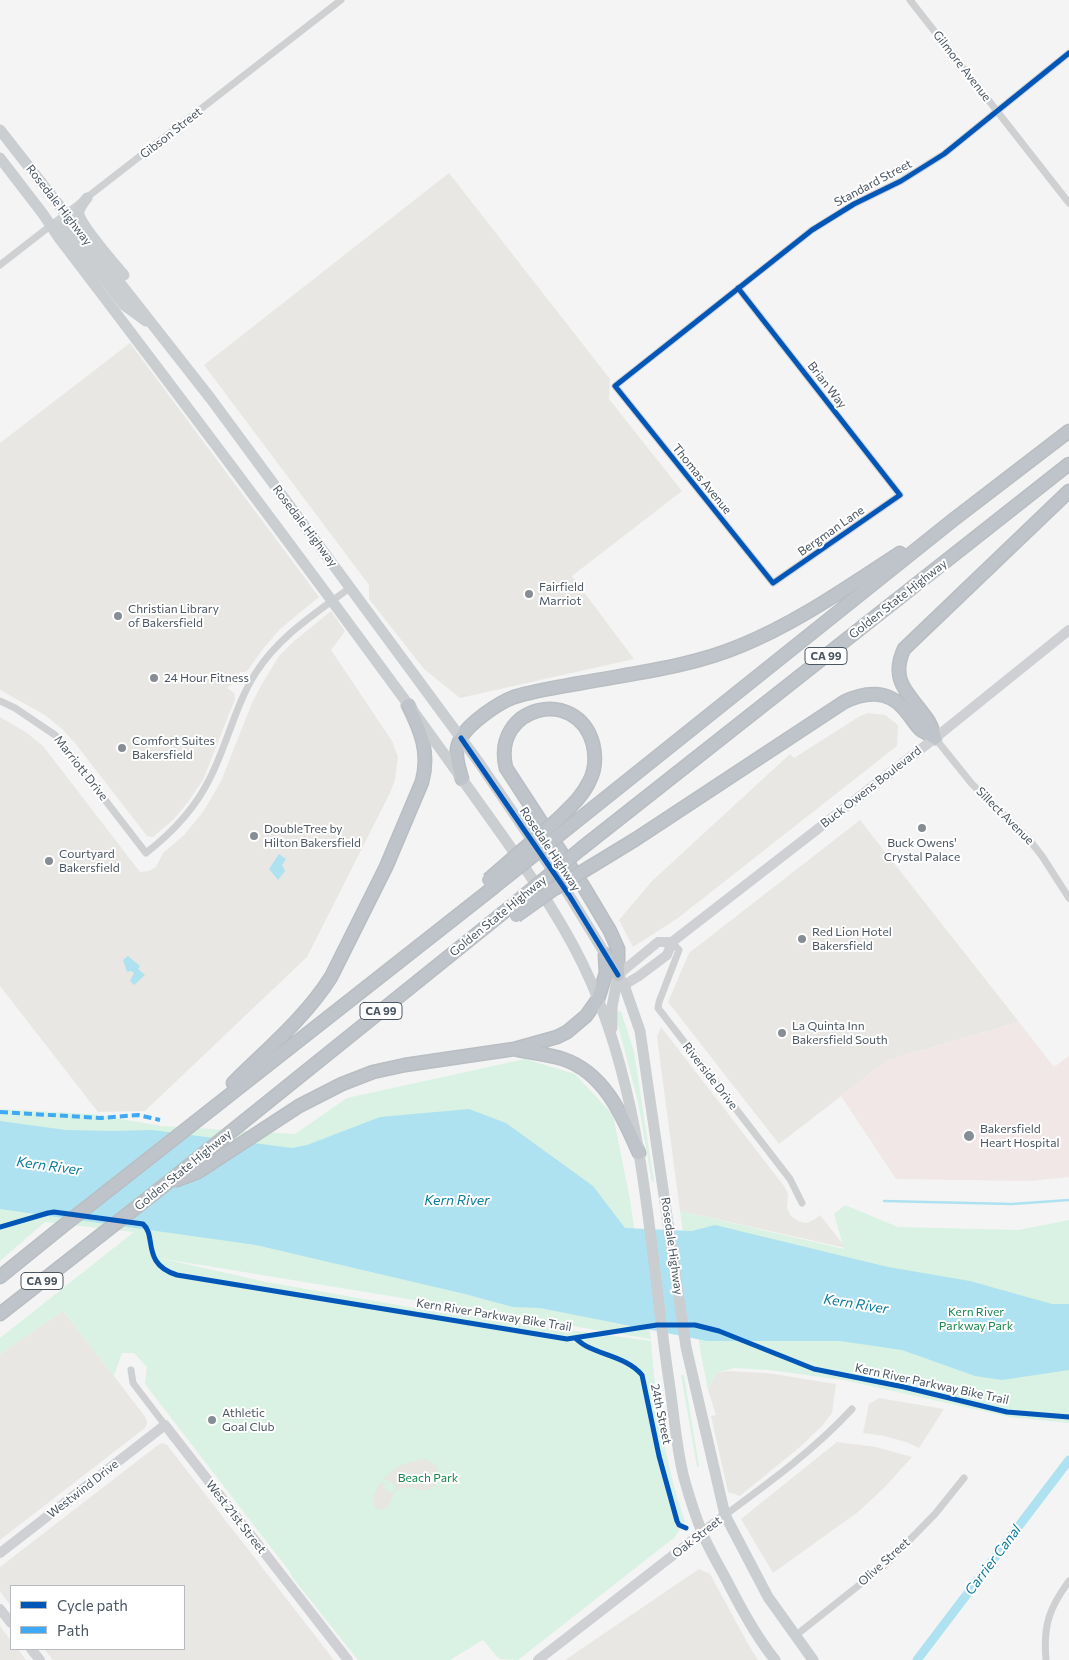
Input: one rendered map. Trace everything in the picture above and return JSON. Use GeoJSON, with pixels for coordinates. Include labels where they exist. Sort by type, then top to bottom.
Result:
{"type":"FeatureCollection","features":[{"type":"Feature","properties":{"kind":"highway","name":"Golden State Highway"},"geometry":{"type":"LineString","coordinates":[[491,883],[568,828],[953,520],[1069,431]]}},
{"type":"Feature","properties":{"kind":"highway","name":"Golden State Highway"},"geometry":{"type":"LineString","coordinates":[[0,1314],[166,1184],[492,922],[512,912],[582,848],[1069,464]]}},
{"type":"Feature","properties":{"kind":"highway"},"geometry":{"type":"LineString","coordinates":[[935,738],[929,721],[906,692],[899,679],[898,668],[904,649],[1069,491]]}},
{"type":"Feature","properties":{"kind":"highway"},"geometry":{"type":"LineString","coordinates":[[462,779],[457,753],[461,738],[469,727],[494,708],[512,698],[679,664],[740,646],[810,609],[953,520]]}},
{"type":"Feature","properties":{"kind":"highway"},"geometry":{"type":"LineString","coordinates":[[512,912],[636,839],[796,732],[851,698],[872,694],[891,697],[903,707],[920,729],[935,738]]}},
{"type":"Feature","properties":{"kind":"highway"},"geometry":{"type":"LineString","coordinates":[[205,1115],[230,1086],[309,1009],[331,977],[344,952],[386,867],[424,777],[426,761],[423,740],[408,705]]}},
{"type":"Feature","properties":{"kind":"highway"},"geometry":{"type":"LineString","coordinates":[[166,1184],[198,1172],[299,1106],[342,1084],[372,1072],[405,1065],[514,1049],[567,1032],[586,1016],[598,998],[616,981],[618,949],[586,889],[506,768],[504,758],[505,742],[513,726],[525,716],[547,708],[576,718],[588,732],[594,751],[593,770],[589,782],[574,804],[557,820],[491,883]]}},
{"type":"Feature","properties":{"kind":"highway","name":"CA 99"},"geometry":{"type":"LineString","coordinates":[[0,1277],[408,955],[491,883]]}},
{"type":"Feature","properties":{"kind":"highway"},"geometry":{"type":"LineString","coordinates":[[605,954],[606,966],[616,981]]}},
{"type":"Feature","properties":{"kind":"highway"},"geometry":{"type":"LineString","coordinates":[[514,1049],[553,1056],[574,1063],[596,1080],[615,1103],[624,1119],[638,1154]]}},
{"type":"Feature","properties":{"kind":"main road","name":"Rosedale Highway"},"geometry":{"type":"LineString","coordinates":[[0,130],[211,399],[461,738],[542,854],[605,954]]}},
{"type":"Feature","properties":{"kind":"main road","name":"Rosedale Highway"},"geometry":{"type":"LineString","coordinates":[[0,158],[332,601],[462,779],[533,879],[556,915],[583,965],[598,998],[624,1079],[646,1199],[665,1359],[683,1475],[702,1533]]}},
{"type":"Feature","properties":{"kind":"main road"},"geometry":{"type":"LineString","coordinates":[[87,198],[80,208],[79,214],[91,233],[142,300],[152,324]]}},
{"type":"Feature","properties":{"kind":"main road"},"geometry":{"type":"LineString","coordinates":[[51,226],[58,226],[66,231],[124,305],[138,317],[152,324]]}},
{"type":"Feature","properties":{"kind":"main road","name":"Buck Owens Boulevard"},"geometry":{"type":"LineString","coordinates":[[616,981],[639,976],[667,955],[672,942],[935,738],[1069,630]]}},
{"type":"Feature","properties":{"kind":"main road","name":"Buck Owens Boulevard"},"geometry":{"type":"LineString","coordinates":[[616,981],[658,942],[672,942]]}},
{"type":"Feature","properties":{"kind":"main road"},"geometry":{"type":"LineString","coordinates":[[583,965],[616,981],[612,1007],[612,1040]]}},
{"type":"Feature","properties":{"kind":"main road","name":"Rosedale Highway"},"geometry":{"type":"LineString","coordinates":[[616,981],[640,1032],[686,1347],[725,1515]]}},
{"type":"Feature","properties":{"kind":"main road","name":"Westwind Drive"},"geometry":{"type":"LineString","coordinates":[[0,1553],[165,1425]]}},
{"type":"Feature","properties":{"kind":"main road","name":"West 21st Street"},"geometry":{"type":"LineString","coordinates":[[165,1425],[348,1660]]}},
{"type":"Feature","properties":{"kind":"main road"},"geometry":{"type":"LineString","coordinates":[[725,1515],[756,1576],[813,1660]]}},
{"type":"Feature","properties":{"kind":"main road","name":"Oak Street"},"geometry":{"type":"LineString","coordinates":[[538,1660],[725,1515]]}},
{"type":"Feature","properties":{"kind":"main road"},"geometry":{"type":"LineString","coordinates":[[702,1533],[743,1612],[775,1660]]}},
{"type":"Feature","properties":{"kind":"main road"},"geometry":{"type":"LineString","coordinates":[[0,1609],[10,1622]]}},
{"type":"Feature","properties":{"kind":"main road"},"geometry":{"type":"LineString","coordinates":[[32,1650],[40,1660]]}},
{"type":"Feature","properties":{"kind":"street","name":"Gibson Street"},"geometry":{"type":"LineString","coordinates":[[0,265],[341,0]]}},
{"type":"Feature","properties":{"kind":"street","name":"Gilmore Avenue"},"geometry":{"type":"LineString","coordinates":[[910,0],[1069,203]]}},
{"type":"Feature","properties":{"kind":"street","name":"Standard Street"},"geometry":{"type":"LineString","coordinates":[[614,386],[832,216],[923,168],[944,154],[1069,53]]}},
{"type":"Feature","properties":{"kind":"street","name":"Brian Way"},"geometry":{"type":"LineString","coordinates":[[738,288],[900,494]]}},
{"type":"Feature","properties":{"kind":"street","name":"Thomas Avenue"},"geometry":{"type":"LineString","coordinates":[[614,386],[773,584]]}},
{"type":"Feature","properties":{"kind":"street","name":"Bergman Lane"},"geometry":{"type":"LineString","coordinates":[[773,584],[900,494]]}},
{"type":"Feature","properties":{"kind":"street"},"geometry":{"type":"LineString","coordinates":[[332,601],[350,587]]}},
{"type":"Feature","properties":{"kind":"street","name":"Marriott Drive"},"geometry":{"type":"LineString","coordinates":[[0,701],[23,713],[55,735],[146,853],[180,823],[202,793],[211,777],[246,691],[265,659],[292,631],[332,601]]}},
{"type":"Feature","properties":{"kind":"street","name":"Sillect Avenue"},"geometry":{"type":"LineString","coordinates":[[935,738],[972,784],[1027,837],[1056,876],[1069,898]]}},
{"type":"Feature","properties":{"kind":"street","name":"Riverside Drive"},"geometry":{"type":"LineString","coordinates":[[672,942],[679,950],[658,1008],[790,1179],[802,1203]]}},
{"type":"Feature","properties":{"kind":"street","name":"West 21st Street"},"geometry":{"type":"LineString","coordinates":[[132,1370],[133,1382],[165,1425]]}},
{"type":"Feature","properties":{"kind":"street","name":"Oak Street"},"geometry":{"type":"LineString","coordinates":[[725,1515],[800,1459],[829,1434],[852,1409]]}},
{"type":"Feature","properties":{"kind":"street","name":"Olive Street"},"geometry":{"type":"LineString","coordinates":[[795,1636],[887,1563],[935,1514],[964,1478]]}},
{"type":"Feature","properties":{"kind":"street"},"geometry":{"type":"LineString","coordinates":[[1046,1660],[1046,1623],[1056,1599],[1069,1581]]}},
{"type":"Feature","properties":{"kind":"shaded area"},"geometry":{"type":"Polygon","coordinates":[[[449,173],[610,379],[609,399],[682,491],[572,576],[634,659],[460,698],[424,669],[369,599],[369,585],[204,365],[449,173]]]}},
{"type":"Feature","properties":{"kind":"shaded area"},"geometry":{"type":"Polygon","coordinates":[[[130,343],[319,597],[280,629],[248,670],[240,672],[235,682],[227,688],[234,693],[235,699],[203,780],[173,820],[153,837],[147,836],[62,729],[45,715],[0,690],[0,443],[130,343]]]}},
{"type":"Feature","properties":{"kind":"shaded area"},"geometry":{"type":"Polygon","coordinates":[[[331,611],[345,631],[331,650],[392,741],[398,757],[395,780],[390,793],[307,957],[145,1111],[98,1112],[0,986],[0,717],[27,733],[43,746],[140,872],[149,871],[156,867],[163,853],[184,835],[203,812],[221,781],[252,703],[279,656],[331,611]]]}},
{"type":"Feature","properties":{"kind":"shaded area"},"geometry":{"type":"Polygon","coordinates":[[[868,713],[885,715],[898,725],[897,746],[678,918],[633,947],[619,920],[652,881],[790,754],[794,758],[860,716],[868,713]]]}},
{"type":"Feature","properties":{"kind":"shaded area"},"geometry":{"type":"Polygon","coordinates":[[[860,820],[1019,1022],[888,1060],[779,1144],[668,1002],[689,953],[860,820]]]}},
{"type":"Feature","properties":{"kind":"shaded area","name":"Bakersfield Heart Hospital"},"geometry":{"type":"Polygon","coordinates":[[[1019,1022],[1054,1067],[1069,1056],[1069,1177],[1031,1181],[896,1179],[841,1096],[888,1060],[1019,1022]]]}},
{"type":"Feature","properties":{"kind":"shaded area"},"geometry":{"type":"Polygon","coordinates":[[[661,1027],[784,1186],[788,1194],[787,1208],[791,1216],[798,1221],[806,1223],[820,1215],[846,1248],[680,1211],[657,1037],[661,1027]]]}},
{"type":"Feature","properties":{"kind":"shaded area"},"geometry":{"type":"Polygon","coordinates":[[[63,1311],[146,1418],[147,1423],[145,1428],[0,1540],[0,1354],[63,1311]]]}},
{"type":"Feature","properties":{"kind":"shaded area"},"geometry":{"type":"Polygon","coordinates":[[[726,1371],[767,1373],[836,1384],[832,1413],[822,1426],[800,1447],[740,1496],[728,1492],[711,1416],[716,1415],[708,1390],[716,1373],[726,1371]]]}},
{"type":"Feature","properties":{"kind":"shaded area"},"geometry":{"type":"Polygon","coordinates":[[[879,1398],[944,1409],[919,1448],[884,1436],[863,1433],[869,1404],[879,1398]]]}},
{"type":"Feature","properties":{"kind":"shaded area"},"geometry":{"type":"Polygon","coordinates":[[[837,1442],[876,1447],[912,1457],[884,1488],[858,1512],[773,1573],[741,1519],[837,1442]]]}},
{"type":"Feature","properties":{"kind":"shaded area"},"geometry":{"type":"Polygon","coordinates":[[[162,1443],[167,1445],[334,1660],[53,1660],[45,1650],[185,1650],[185,1585],[10,1585],[10,1605],[0,1591],[0,1567],[162,1443]]]}},
{"type":"Feature","properties":{"kind":"shaded area"},"geometry":{"type":"Polygon","coordinates":[[[699,1569],[710,1574],[758,1660],[565,1660],[699,1569]]]}},
{"type":"Feature","properties":{"kind":"shaded area"},"geometry":{"type":"Polygon","coordinates":[[[0,1626],[10,1640],[10,1650],[19,1650],[26,1660],[0,1660],[0,1626]]]}},
{"type":"Feature","properties":{"kind":"green space"},"geometry":{"type":"Polygon","coordinates":[[[621,1011],[634,1052],[654,1182],[652,1182],[638,1102],[618,1025],[617,1012],[621,1011]]]}},
{"type":"Feature","properties":{"kind":"green space","name":"Beach Park"},"geometry":{"type":"Polygon","coordinates":[[[525,1059],[575,1074],[613,1115],[630,1200],[651,1339],[159,1258],[266,1282],[438,1312],[651,1341],[655,1388],[666,1454],[685,1521],[675,1537],[518,1660],[499,1659],[483,1640],[450,1660],[358,1660],[292,1577],[145,1384],[147,1367],[134,1353],[122,1353],[114,1376],[63,1311],[0,1354],[0,1338],[134,1232],[45,1222],[0,1261],[0,1109],[91,1114],[162,1126],[295,1134],[347,1098],[525,1059]]]}},
{"type":"Feature","properties":{"kind":"green space","name":"Kern River Parkway Park"},"geometry":{"type":"Polygon","coordinates":[[[845,1205],[898,1227],[1018,1230],[1069,1220],[1069,1423],[1010,1417],[843,1380],[769,1370],[734,1368],[716,1373],[708,1390],[701,1355],[680,1211],[844,1249],[834,1214],[845,1205]]]}},
{"type":"Feature","properties":{"kind":"green space"},"geometry":{"type":"Polygon","coordinates":[[[681,1375],[684,1375],[699,1466],[697,1467],[681,1375]]]}},
{"type":"Feature","properties":{"kind":"sand"},"geometry":{"type":"Polygon","coordinates":[[[421,1459],[432,1463],[439,1471],[438,1481],[430,1489],[422,1490],[410,1487],[394,1490],[395,1486],[390,1481],[384,1480],[399,1466],[421,1459]]]}},
{"type":"Feature","properties":{"kind":"sand"},"geometry":{"type":"Polygon","coordinates":[[[383,1482],[385,1484],[383,1487],[389,1492],[393,1491],[394,1494],[389,1506],[383,1510],[376,1508],[373,1498],[378,1486],[383,1482]]]}},
{"type":"Feature","properties":{"kind":"water"},"geometry":{"type":"Polygon","coordinates":[[[279,854],[286,859],[282,865],[285,871],[278,880],[269,869],[279,854]]]}},
{"type":"Feature","properties":{"kind":"water"},"geometry":{"type":"Polygon","coordinates":[[[128,956],[140,966],[138,969],[145,975],[134,985],[130,981],[134,973],[131,971],[127,972],[123,960],[128,956]]]}},
{"type":"Feature","properties":{"kind":"water","name":"Kern River"},"geometry":{"type":"Polygon","coordinates":[[[469,1109],[506,1123],[593,1186],[625,1228],[692,1231],[715,1225],[888,1267],[970,1281],[1052,1304],[1069,1304],[1069,1370],[1002,1380],[975,1376],[902,1350],[840,1341],[707,1341],[540,1308],[513,1307],[256,1245],[0,1209],[0,1121],[66,1130],[152,1130],[292,1148],[307,1145],[380,1117],[469,1109]]]}},
{"type":"Feature","properties":{"kind":"waterway"},"geometry":{"type":"LineString","coordinates":[[884,1201],[1012,1204],[1069,1200]]}},
{"type":"Feature","properties":{"kind":"waterway","name":"Carrier Canal"},"geometry":{"type":"LineString","coordinates":[[917,1660],[1069,1460]]}},
{"type":"Feature","properties":{"kind":"marked path"},"geometry":{"type":"LineString","coordinates":[[0,1112],[100,1118],[138,1115],[160,1120]]}},
{"type":"Feature","properties":{"kind":"cycle path"},"geometry":{"type":"LineString","coordinates":[[738,288],[900,495],[773,583],[615,386],[812,230],[854,204],[901,181],[944,154],[1069,53]]}},
{"type":"Feature","properties":{"kind":"cycle path"},"geometry":{"type":"LineString","coordinates":[[461,738],[569,895],[618,975]]}},
{"type":"Feature","properties":{"kind":"cycle path","name":"Kern River Parkway Bike Trail"},"geometry":{"type":"LineString","coordinates":[[0,1227],[54,1212],[143,1224],[147,1229],[154,1257],[158,1264],[177,1275],[567,1339],[657,1325],[695,1325],[719,1331],[814,1369],[904,1387],[1007,1412],[1069,1417]]}},
{"type":"Feature","properties":{"kind":"cycle path","name":"Kern River Parkway Bike Trail"},"geometry":{"type":"LineString","coordinates":[[575,1338],[586,1346],[631,1365],[642,1375],[659,1456],[677,1521],[679,1525],[686,1528]]}},
{"type":"Feature","properties":{"kind":"place","name":"Fairfield Marriot"},"geometry":{"type":"Point","coordinates":[529,594]}},
{"type":"Feature","properties":{"kind":"place","name":"Christian Library of Bakersfield"},"geometry":{"type":"Point","coordinates":[118,616]}},
{"type":"Feature","properties":{"kind":"place","name":"24 Hour Fitness"},"geometry":{"type":"Point","coordinates":[154,678]}},
{"type":"Feature","properties":{"kind":"place","name":"Comfort Suites Bakersfield"},"geometry":{"type":"Point","coordinates":[122,748]}},
{"type":"Feature","properties":{"kind":"place","name":"Buck Owens' Crystal Palace"},"geometry":{"type":"Point","coordinates":[922,828]}},
{"type":"Feature","properties":{"kind":"place","name":"DoubleTree by Hilton Bakersfield"},"geometry":{"type":"Point","coordinates":[254,836]}},
{"type":"Feature","properties":{"kind":"place","name":"Courtyard Bakersfield"},"geometry":{"type":"Point","coordinates":[49,861]}},
{"type":"Feature","properties":{"kind":"place","name":"Red Lion Hotel Bakersfield"},"geometry":{"type":"Point","coordinates":[802,939]}},
{"type":"Feature","properties":{"kind":"place","name":"La Quinta Inn Bakersfield South"},"geometry":{"type":"Point","coordinates":[782,1033]}},
{"type":"Feature","properties":{"kind":"place","name":"Bakersfield Heart Hospital"},"geometry":{"type":"Point","coordinates":[969,1136]}},
{"type":"Feature","properties":{"kind":"place","name":"Athletic Goal Club"},"geometry":{"type":"Point","coordinates":[212,1420]}}]}
